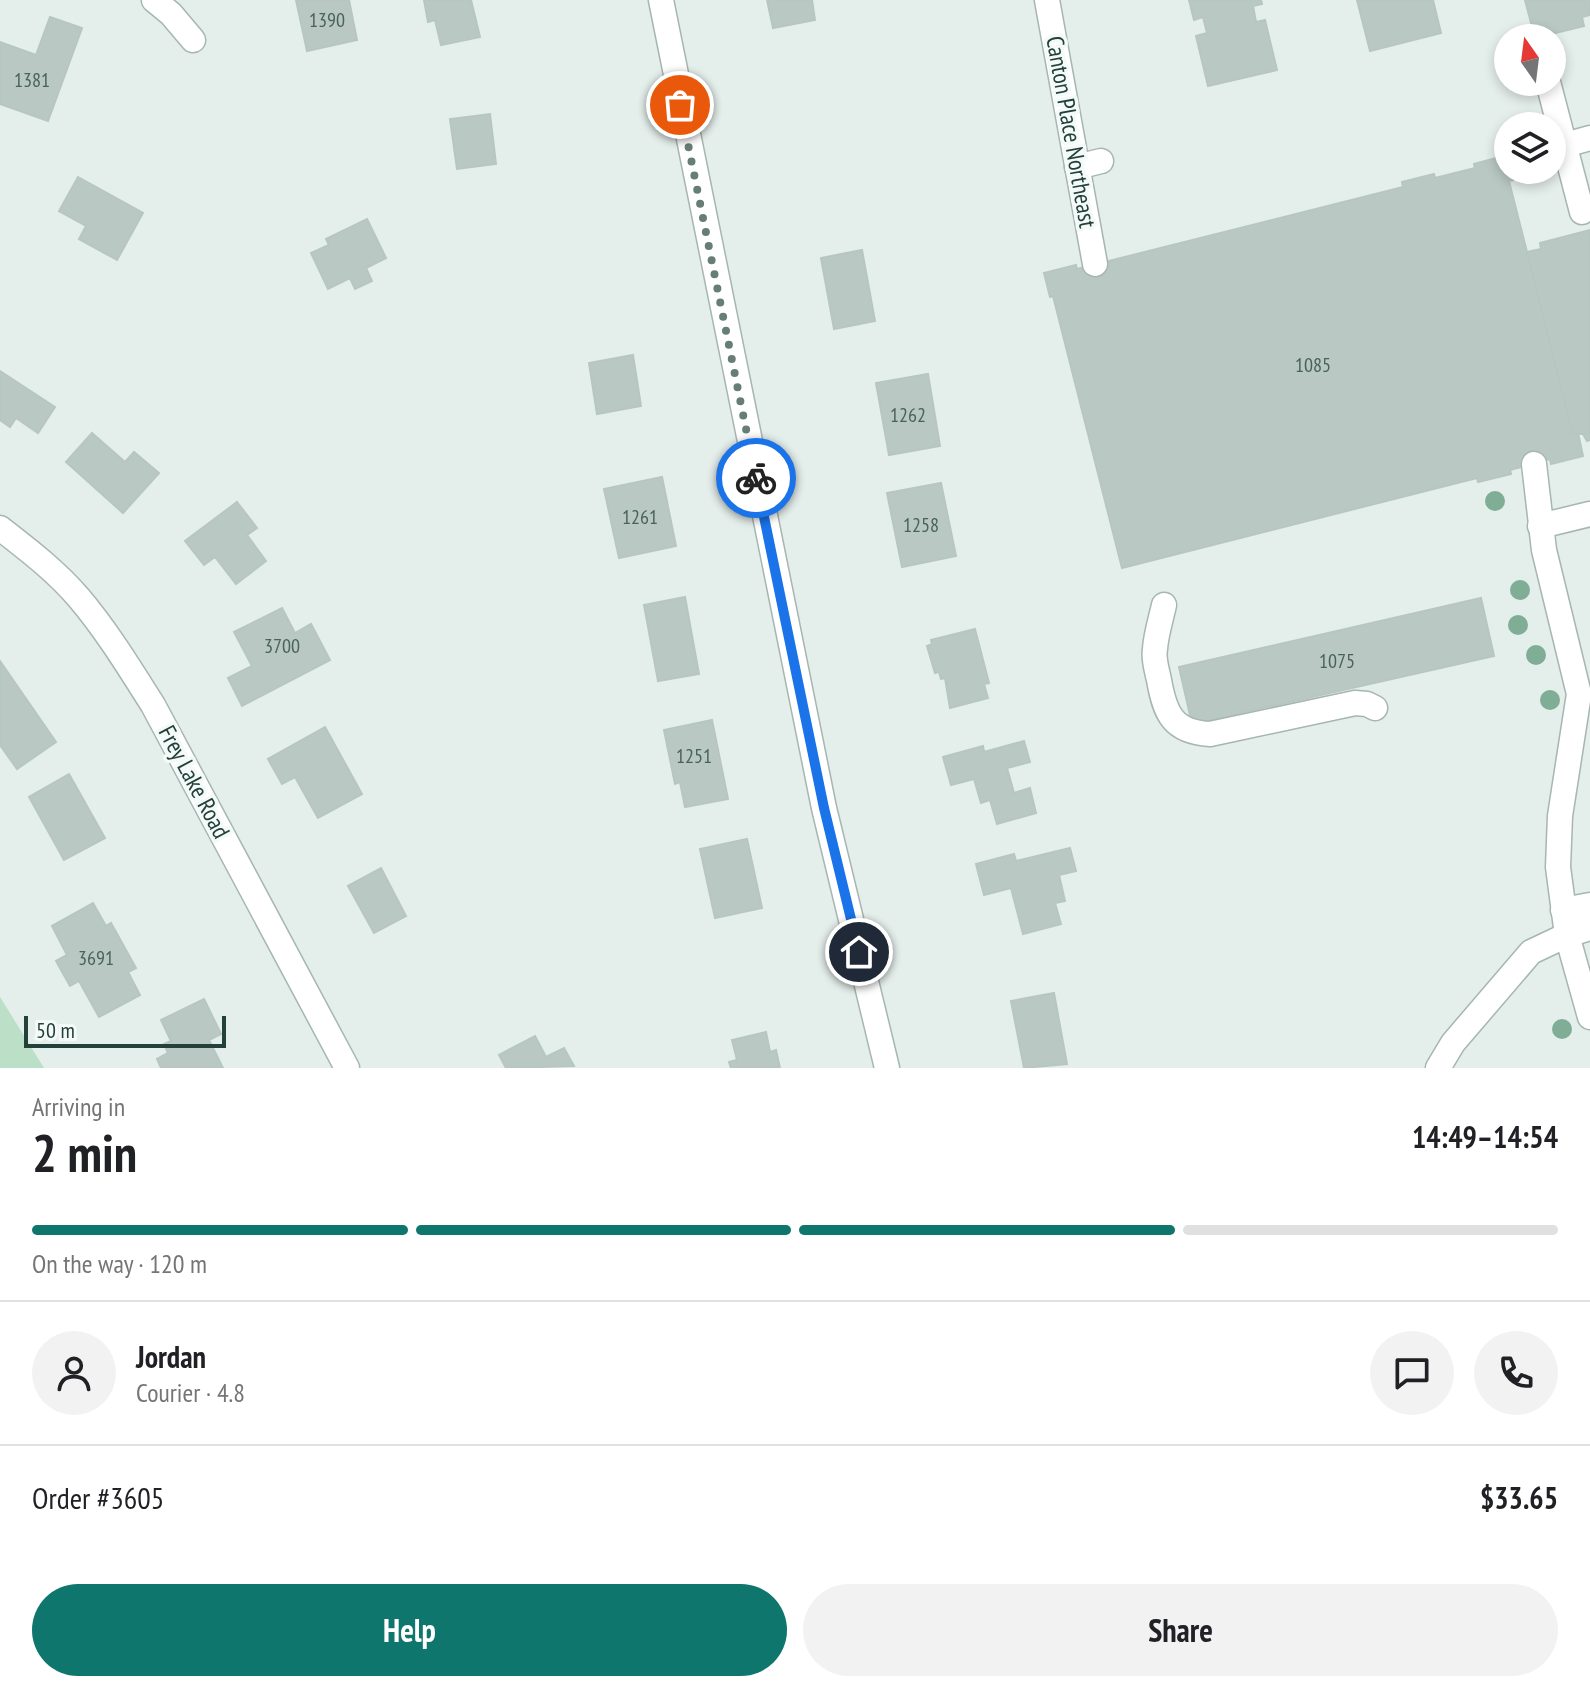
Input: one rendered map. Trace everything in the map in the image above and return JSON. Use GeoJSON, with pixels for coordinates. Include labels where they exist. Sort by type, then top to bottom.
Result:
{"type":"FeatureCollection","features":[{"type":"Feature","properties":{"kind":"street"},"geometry":{"type":"LineString","coordinates":[[154,0],[193,40]]}},
{"type":"Feature","properties":{"kind":"street"},"geometry":{"type":"LineString","coordinates":[[661,0],[824,808],[887,1068]]}},
{"type":"Feature","properties":{"kind":"street","name":"Canton Place Northeast"},"geometry":{"type":"LineString","coordinates":[[1047,0],[1095,264]]}},
{"type":"Feature","properties":{"kind":"street"},"geometry":{"type":"LineString","coordinates":[[1566,145],[1590,138]]}},
{"type":"Feature","properties":{"kind":"street"},"geometry":{"type":"LineString","coordinates":[[1566,149],[1582,212]]}},
{"type":"Feature","properties":{"kind":"street"},"geometry":{"type":"LineString","coordinates":[[1077,167],[1101,161]]}},
{"type":"Feature","properties":{"kind":"street"},"geometry":{"type":"LineString","coordinates":[[1534,464],[1540,526],[1579,694],[1566,765],[1558,842],[1563,910],[1579,931],[1590,1017]]}},
{"type":"Feature","properties":{"kind":"street"},"geometry":{"type":"LineString","coordinates":[[1540,526],[1590,514]]}},
{"type":"Feature","properties":{"kind":"street","name":"Frey Lake Road"},"geometry":{"type":"LineString","coordinates":[[0,528],[78,597],[153,705],[347,1068]]}},
{"type":"Feature","properties":{"kind":"street"},"geometry":{"type":"LineString","coordinates":[[1164,605],[1154,652],[1164,706],[1171,719],[1183,728],[1210,734],[1355,703],[1375,708]]}},
{"type":"Feature","properties":{"kind":"street"},"geometry":{"type":"LineString","coordinates":[[1563,910],[1590,905]]}},
{"type":"Feature","properties":{"kind":"street"},"geometry":{"type":"LineString","coordinates":[[1438,1068],[1453,1043],[1531,952],[1579,931]]}},
{"type":"Feature","properties":{"kind":"green space"},"geometry":{"type":"Polygon","coordinates":[[[0,997],[44,1068],[0,1068],[0,997]]]}},
{"type":"Feature","properties":{"kind":"building"},"geometry":{"type":"Polygon","coordinates":[[[296,0],[349,0],[357,40],[307,51],[296,0]]]}},
{"type":"Feature","properties":{"kind":"building"},"geometry":{"type":"Polygon","coordinates":[[[424,0],[471,0],[480,37],[441,45],[435,20],[428,22],[424,0]]]}},
{"type":"Feature","properties":{"kind":"building"},"geometry":{"type":"Polygon","coordinates":[[[767,0],[812,0],[815,20],[773,28],[767,0]]]}},
{"type":"Feature","properties":{"kind":"building"},"geometry":{"type":"Polygon","coordinates":[[[1189,0],[1261,0],[1262,4],[1253,6],[1256,22],[1265,20],[1277,70],[1208,86],[1196,36],[1207,33],[1203,17],[1194,20],[1189,0]]]}},
{"type":"Feature","properties":{"kind":"building"},"geometry":{"type":"Polygon","coordinates":[[[1357,0],[1433,0],[1441,33],[1370,51],[1357,0]]]}},
{"type":"Feature","properties":{"kind":"building"},"geometry":{"type":"Polygon","coordinates":[[[1525,0],[1590,0],[1590,15],[1582,17],[1584,26],[1566,30],[1566,24],[1531,24],[1525,0]]]}},
{"type":"Feature","properties":{"kind":"building"},"geometry":{"type":"Polygon","coordinates":[[[50,17],[82,28],[48,121],[0,104],[0,42],[36,55],[50,17]]]}},
{"type":"Feature","properties":{"kind":"building"},"geometry":{"type":"Polygon","coordinates":[[[490,114],[496,164],[457,169],[450,119],[490,114]]]}},
{"type":"Feature","properties":{"kind":"building"},"geometry":{"type":"Polygon","coordinates":[[[1494,159],[1494,184],[1510,184],[1573,434],[1578,433],[1583,456],[1551,464],[1550,459],[1510,470],[1511,474],[1478,482],[1477,478],[1122,568],[1053,296],[1050,297],[1044,273],[1076,265],[1077,269],[1403,187],[1402,182],[1475,168],[1474,164],[1494,159]]]}},
{"type":"Feature","properties":{"kind":"building"},"geometry":{"type":"Polygon","coordinates":[[[78,177],[143,213],[117,260],[79,239],[86,226],[59,211],[78,177]]]}},
{"type":"Feature","properties":{"kind":"building"},"geometry":{"type":"Polygon","coordinates":[[[367,219],[386,258],[366,268],[372,281],[355,289],[350,278],[328,289],[311,253],[329,245],[326,239],[367,219]]]}},
{"type":"Feature","properties":{"kind":"building"},"geometry":{"type":"Polygon","coordinates":[[[1590,230],[1590,440],[1587,441],[1583,434],[1573,434],[1527,252],[1541,249],[1540,243],[1590,230]]]}},
{"type":"Feature","properties":{"kind":"building"},"geometry":{"type":"Polygon","coordinates":[[[862,250],[875,321],[834,329],[821,258],[862,250]]]}},
{"type":"Feature","properties":{"kind":"building"},"geometry":{"type":"Polygon","coordinates":[[[633,355],[641,406],[597,414],[589,363],[633,355]]]}},
{"type":"Feature","properties":{"kind":"building"},"geometry":{"type":"Polygon","coordinates":[[[0,371],[55,407],[38,433],[16,418],[10,427],[0,420],[0,371]]]}},
{"type":"Feature","properties":{"kind":"building"},"geometry":{"type":"Polygon","coordinates":[[[928,374],[940,446],[889,455],[876,383],[928,374]]]}},
{"type":"Feature","properties":{"kind":"building"},"geometry":{"type":"Polygon","coordinates":[[[92,433],[125,462],[134,452],[159,473],[123,513],[66,462],[92,433]]]}},
{"type":"Feature","properties":{"kind":"building"},"geometry":{"type":"Polygon","coordinates":[[[662,477],[676,546],[619,558],[604,489],[662,477]]]}},
{"type":"Feature","properties":{"kind":"building"},"geometry":{"type":"Polygon","coordinates":[[[941,483],[956,556],[902,567],[887,493],[941,483]]]}},
{"type":"Feature","properties":{"kind":"building"},"geometry":{"type":"Polygon","coordinates":[[[237,502],[257,528],[247,535],[266,561],[236,584],[215,557],[204,565],[185,541],[237,502]]]}},
{"type":"Feature","properties":{"kind":"building"},"geometry":{"type":"Polygon","coordinates":[[[685,597],[699,674],[658,681],[644,605],[685,597]]]}},
{"type":"Feature","properties":{"kind":"building"},"geometry":{"type":"Polygon","coordinates":[[[1481,598],[1494,656],[1192,724],[1179,667],[1481,598]]]}},
{"type":"Feature","properties":{"kind":"building"},"geometry":{"type":"Polygon","coordinates":[[[282,608],[295,633],[311,624],[330,660],[242,706],[228,678],[252,666],[234,632],[282,608]]]}},
{"type":"Feature","properties":{"kind":"building"},"geometry":{"type":"Polygon","coordinates":[[[975,629],[989,683],[984,684],[988,698],[950,708],[945,678],[941,679],[939,672],[935,673],[927,646],[932,644],[931,640],[975,629]]]}},
{"type":"Feature","properties":{"kind":"building"},"geometry":{"type":"Polygon","coordinates":[[[0,661],[56,742],[17,769],[0,745],[0,661]]]}},
{"type":"Feature","properties":{"kind":"building"},"geometry":{"type":"Polygon","coordinates":[[[712,720],[728,799],[685,807],[680,782],[675,784],[664,730],[712,720]]]}},
{"type":"Feature","properties":{"kind":"building"},"geometry":{"type":"Polygon","coordinates":[[[325,727],[362,794],[318,818],[295,777],[282,784],[268,759],[325,727]]]}},
{"type":"Feature","properties":{"kind":"building"},"geometry":{"type":"Polygon","coordinates":[[[1024,741],[1030,762],[1007,768],[1014,793],[1030,788],[1036,813],[997,824],[990,800],[981,803],[974,779],[951,785],[943,757],[983,746],[984,752],[1024,741]]]}},
{"type":"Feature","properties":{"kind":"building"},"geometry":{"type":"Polygon","coordinates":[[[69,774],[105,838],[64,860],[29,797],[69,774]]]}},
{"type":"Feature","properties":{"kind":"building"},"geometry":{"type":"Polygon","coordinates":[[[747,839],[762,908],[715,918],[700,849],[747,839]]]}},
{"type":"Feature","properties":{"kind":"building"},"geometry":{"type":"Polygon","coordinates":[[[1070,848],[1076,871],[1059,875],[1065,901],[1055,903],[1061,924],[1023,934],[1011,888],[984,895],[976,864],[1014,854],[1016,861],[1070,848]]]}},
{"type":"Feature","properties":{"kind":"building"},"geometry":{"type":"Polygon","coordinates":[[[381,868],[406,916],[374,933],[348,886],[381,868]]]}},
{"type":"Feature","properties":{"kind":"building"},"geometry":{"type":"Polygon","coordinates":[[[93,903],[106,926],[111,923],[136,968],[128,972],[140,995],[99,1017],[79,981],[70,986],[56,961],[67,955],[52,926],[93,903]]]}},
{"type":"Feature","properties":{"kind":"building"},"geometry":{"type":"Polygon","coordinates":[[[1054,993],[1067,1064],[1024,1068],[1011,1001],[1054,993]]]}},
{"type":"Feature","properties":{"kind":"building"},"geometry":{"type":"Polygon","coordinates":[[[204,999],[221,1034],[209,1040],[223,1068],[161,1068],[157,1059],[168,1053],[164,1044],[171,1041],[161,1020],[204,999]]]}},
{"type":"Feature","properties":{"kind":"building"},"geometry":{"type":"Polygon","coordinates":[[[766,1032],[770,1052],[776,1050],[780,1068],[731,1068],[729,1062],[737,1060],[732,1040],[766,1032]]]}},
{"type":"Feature","properties":{"kind":"building"},"geometry":{"type":"Polygon","coordinates":[[[535,1036],[546,1057],[564,1048],[574,1066],[506,1068],[499,1055],[535,1036]]]}},
{"type":"Feature","properties":{"kind":"way so far"},"geometry":{"type":"LineString","coordinates":[[680,105],[756,478]]}},
{"type":"Feature","properties":{"kind":"route"},"geometry":{"type":"LineString","coordinates":[[756,478],[824,808],[859,952]]}}]}
